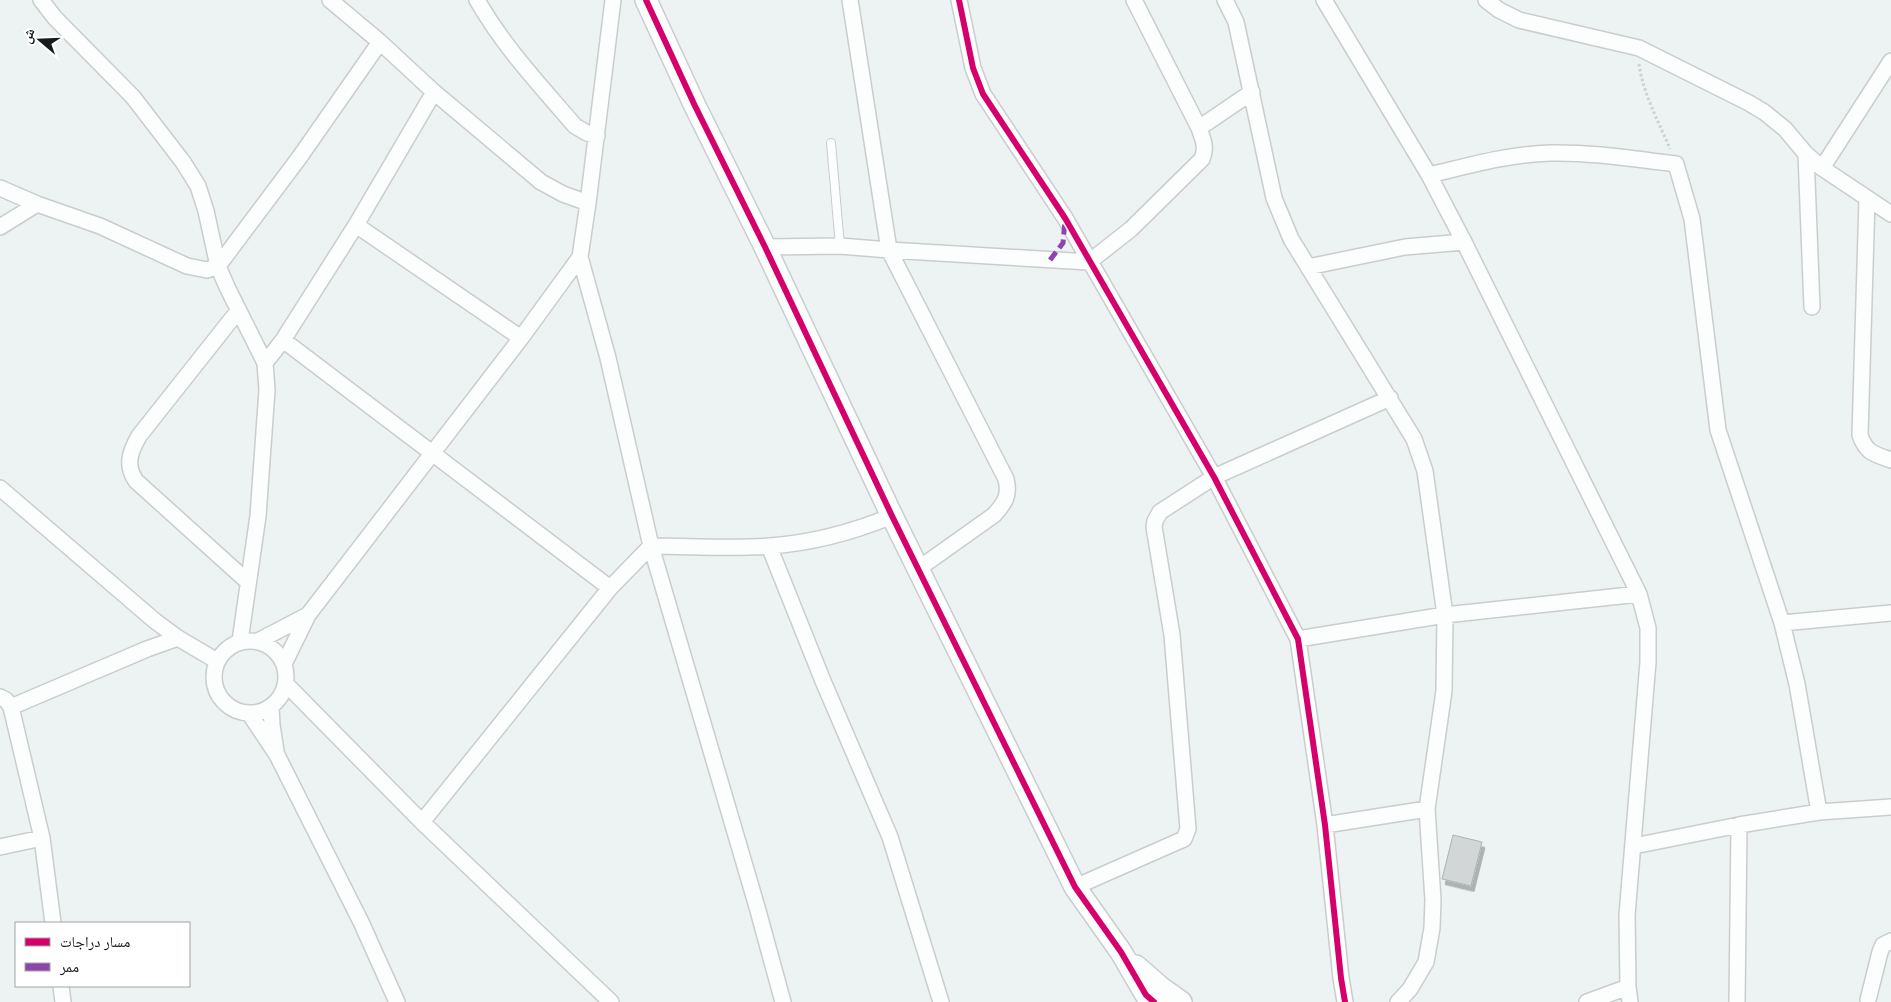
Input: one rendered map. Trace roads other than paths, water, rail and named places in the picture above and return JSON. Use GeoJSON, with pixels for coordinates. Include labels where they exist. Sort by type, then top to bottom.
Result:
{"type":"FeatureCollection","features":[{"type":"Feature","properties":{"kind":"street"},"geometry":{"type":"LineString","coordinates":[[41,0],[55,18],[133,97],[183,162],[198,186],[206,211],[218,266],[238,311],[265,363],[267,390],[258,516],[240,642]]}},
{"type":"Feature","properties":{"kind":"street"},"geometry":{"type":"LineString","coordinates":[[330,0],[540,182],[563,194],[588,203]]}},
{"type":"Feature","properties":{"kind":"street"},"geometry":{"type":"LineString","coordinates":[[477,0],[493,28],[510,51],[575,126],[597,136]]}},
{"type":"Feature","properties":{"kind":"street"},"geometry":{"type":"LineString","coordinates":[[613,0],[580,257],[608,358],[651,546],[783,1002]]}},
{"type":"Feature","properties":{"kind":"street"},"geometry":{"type":"LineString","coordinates":[[646,0],[918,570],[1075,888],[1121,952],[1149,996],[1181,1002]]}},
{"type":"Feature","properties":{"kind":"street"},"geometry":{"type":"LineString","coordinates":[[850,0],[889,250],[1008,486],[1008,494],[1004,504],[994,515],[918,570]]}},
{"type":"Feature","properties":{"kind":"street"},"geometry":{"type":"LineString","coordinates":[[959,0],[978,83],[1065,218],[1214,477],[1298,639],[1325,825],[1345,1002]]}},
{"type":"Feature","properties":{"kind":"street"},"geometry":{"type":"LineString","coordinates":[[765,247],[840,246],[1089,262],[1131,229],[1202,159],[1205,149],[1199,128],[1134,0]]}},
{"type":"Feature","properties":{"kind":"street"},"geometry":{"type":"LineString","coordinates":[[1225,0],[1236,22],[1274,198],[1288,233],[1341,323],[1390,398],[1414,439],[1425,472],[1444,615],[1444,691],[1428,809],[1433,900],[1429,948],[1426,962],[1420,973],[1410,989],[1398,1002]]}},
{"type":"Feature","properties":{"kind":"street"},"geometry":{"type":"LineString","coordinates":[[1324,0],[1429,175],[1464,242],[1639,594],[1648,628],[1648,662],[1627,915],[1629,995],[1587,1002]]}},
{"type":"Feature","properties":{"kind":"street"},"geometry":{"type":"LineString","coordinates":[[1486,0],[1499,10],[1519,20],[1639,48],[1764,112],[1785,129],[1806,154],[1822,168],[1891,214]]}},
{"type":"Feature","properties":{"kind":"street"},"geometry":{"type":"LineString","coordinates":[[0,188],[37,204],[100,226],[187,266],[206,270],[218,266],[299,158],[380,42]]}},
{"type":"Feature","properties":{"kind":"street"},"geometry":{"type":"LineString","coordinates":[[1822,168],[1891,61]]}},
{"type":"Feature","properties":{"kind":"street"},"geometry":{"type":"LineString","coordinates":[[265,363],[283,340],[356,225],[434,92]]}},
{"type":"Feature","properties":{"kind":"street"},"geometry":{"type":"LineString","coordinates":[[1199,128],[1252,92]]}},
{"type":"Feature","properties":{"kind":"street"},"geometry":{"type":"LineString","coordinates":[[1429,175],[1517,156],[1548,153],[1587,153],[1676,164],[1689,202],[1693,226],[1718,430],[1782,623],[1797,684],[1819,812]]}},
{"type":"Feature","properties":{"kind":"street"},"geometry":{"type":"LineString","coordinates":[[1806,154],[1812,307]]}},
{"type":"Feature","properties":{"kind":"street"},"geometry":{"type":"LineString","coordinates":[[1867,199],[1860,435],[1868,450],[1891,460]]}},
{"type":"Feature","properties":{"kind":"street"},"geometry":{"type":"LineString","coordinates":[[0,227],[37,204]]}},
{"type":"Feature","properties":{"kind":"street"},"geometry":{"type":"LineString","coordinates":[[356,225],[521,338]]}},
{"type":"Feature","properties":{"kind":"street"},"geometry":{"type":"LineString","coordinates":[[1308,267],[1405,247],[1464,242]]}},
{"type":"Feature","properties":{"kind":"street"},"geometry":{"type":"LineString","coordinates":[[284,664],[308,616],[434,453],[580,257]]}},
{"type":"Feature","properties":{"kind":"street"},"geometry":{"type":"LineString","coordinates":[[238,311],[139,436],[131,450],[129,461],[130,472],[136,481],[248,582]]}},
{"type":"Feature","properties":{"kind":"street"},"geometry":{"type":"LineString","coordinates":[[283,340],[610,588]]}},
{"type":"Feature","properties":{"kind":"street"},"geometry":{"type":"LineString","coordinates":[[1075,888],[1177,842],[1187,835],[1188,823],[1172,635],[1155,521],[1156,516],[1164,508],[1214,477],[1390,398]]}},
{"type":"Feature","properties":{"kind":"street"},"geometry":{"type":"LineString","coordinates":[[0,488],[98,573],[178,638],[217,661]]}},
{"type":"Feature","properties":{"kind":"street"},"geometry":{"type":"LineString","coordinates":[[422,822],[610,588],[651,546],[769,546],[819,539],[845,533],[892,516]]}},
{"type":"Feature","properties":{"kind":"street"},"geometry":{"type":"LineString","coordinates":[[769,546],[823,681],[890,837],[941,1002]]}},
{"type":"Feature","properties":{"kind":"street"},"geometry":{"type":"LineString","coordinates":[[1298,639],[1444,615],[1639,594]]}},
{"type":"Feature","properties":{"kind":"street"},"geometry":{"type":"LineString","coordinates":[[1782,623],[1891,613]]}},
{"type":"Feature","properties":{"kind":"street"},"geometry":{"type":"LineString","coordinates":[[258,641],[274,649],[284,664],[286,684],[280,696],[271,706],[260,713],[235,710],[223,701],[216,689],[214,675],[217,661],[226,649],[240,642],[258,641],[308,616]]}},
{"type":"Feature","properties":{"kind":"street"},"geometry":{"type":"LineString","coordinates":[[11,707],[147,649],[178,638]]}},
{"type":"Feature","properties":{"kind":"street"},"geometry":{"type":"LineString","coordinates":[[286,684],[422,822],[611,1002]]}},
{"type":"Feature","properties":{"kind":"street"},"geometry":{"type":"LineString","coordinates":[[0,697],[6,700],[11,707],[42,838],[53,922]]}},
{"type":"Feature","properties":{"kind":"street"},"geometry":{"type":"LineString","coordinates":[[271,706],[277,755]]}},
{"type":"Feature","properties":{"kind":"street"},"geometry":{"type":"LineString","coordinates":[[249,713],[277,755],[361,922],[398,1002]]}},
{"type":"Feature","properties":{"kind":"street"},"geometry":{"type":"LineString","coordinates":[[1634,846],[1739,825],[1819,812],[1891,808]]}},
{"type":"Feature","properties":{"kind":"street"},"geometry":{"type":"LineString","coordinates":[[1325,825],[1428,809]]}},
{"type":"Feature","properties":{"kind":"street"},"geometry":{"type":"LineString","coordinates":[[1738,1002],[1739,825]]}},
{"type":"Feature","properties":{"kind":"street"},"geometry":{"type":"LineString","coordinates":[[0,847],[42,838]]}},
{"type":"Feature","properties":{"kind":"street"},"geometry":{"type":"LineString","coordinates":[[1868,1000],[1880,952],[1883,945],[1891,941]]}},
{"type":"Feature","properties":{"kind":"street"},"geometry":{"type":"LineString","coordinates":[[1334,1002],[1341,978]]}},
{"type":"Feature","properties":{"kind":"street"},"geometry":{"type":"LineString","coordinates":[[61,987],[63,1002]]}},
{"type":"Feature","properties":{"kind":"lane"},"geometry":{"type":"LineString","coordinates":[[831,143],[840,246]]}}]}
